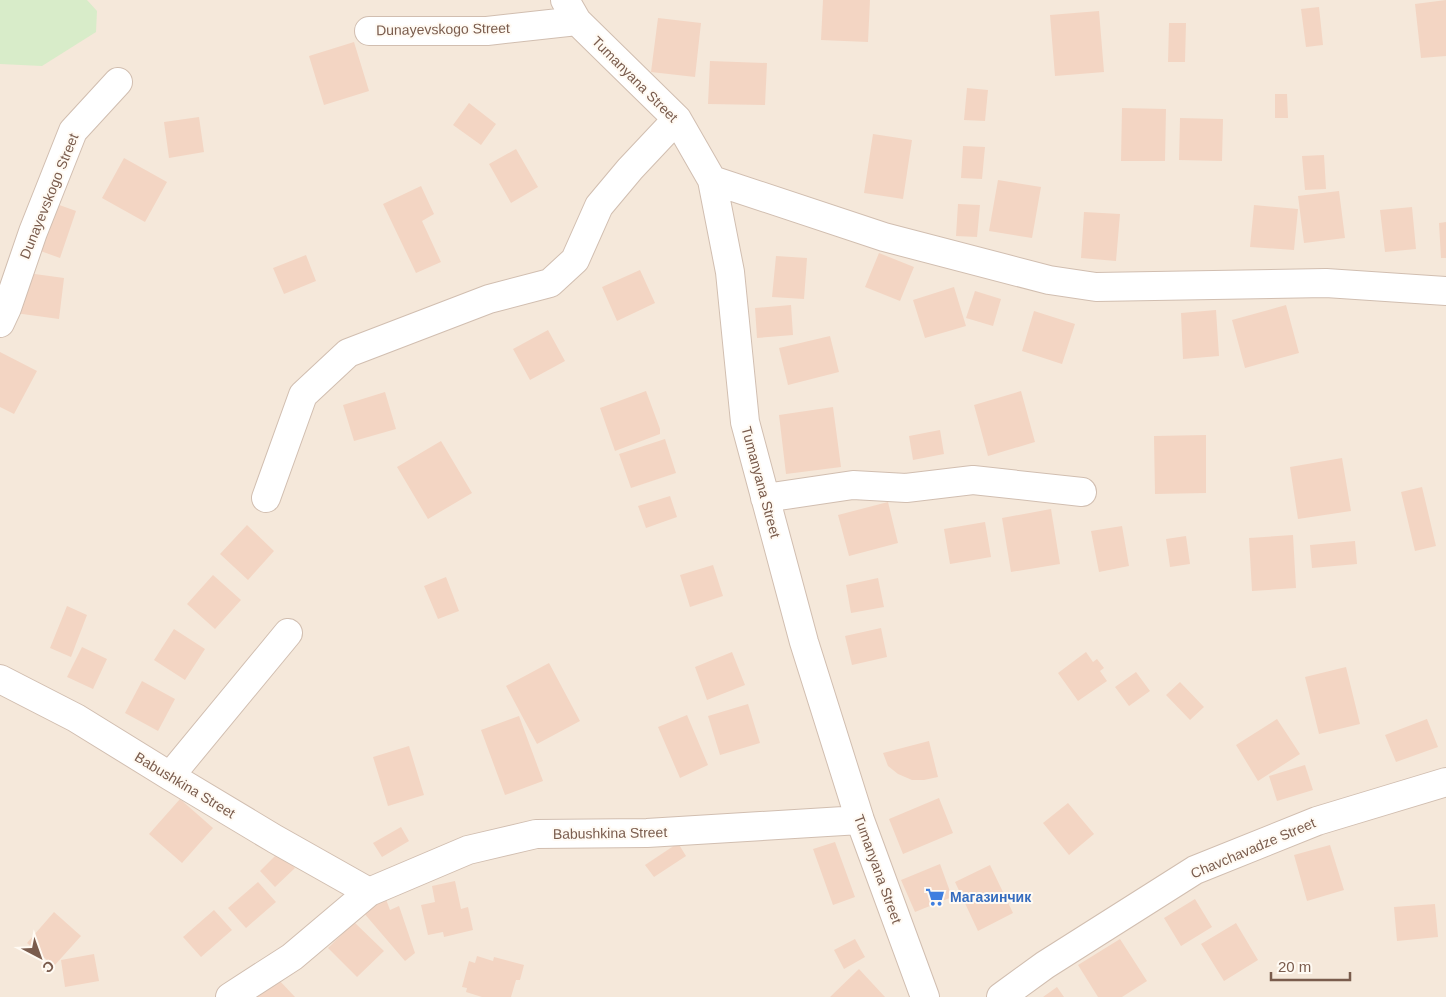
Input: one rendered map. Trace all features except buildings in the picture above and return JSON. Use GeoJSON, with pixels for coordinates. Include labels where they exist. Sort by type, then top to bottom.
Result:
{"type":"FeatureCollection","features":[{"type":"Feature","properties":{"kind":"street","name":"Dunayevskogo Street"},"geometry":{"type":"LineString","coordinates":[[369,31],[487,31],[571,11]]}},
{"type":"Feature","properties":{"kind":"street","name":"Tumanyana Street"},"geometry":{"type":"LineString","coordinates":[[571,11],[677,119],[712,180],[730,272],[745,422],[804,642],[860,820],[924,997]]}},
{"type":"Feature","properties":{"kind":"street","name":"Dunayevskogo Street"},"geometry":{"type":"LineString","coordinates":[[0,323],[33,232],[74,131],[118,82]]}},
{"type":"Feature","properties":{"kind":"street"},"geometry":{"type":"LineString","coordinates":[[266,498],[303,395],[348,352],[489,299],[550,283],[575,260],[599,206],[630,169],[677,119]]}},
{"type":"Feature","properties":{"kind":"street"},"geometry":{"type":"LineString","coordinates":[[712,180],[884,237],[1049,280],[1068,283],[1096,287],[1326,282],[1446,291]]}},
{"type":"Feature","properties":{"kind":"street"},"geometry":{"type":"LineString","coordinates":[[765,498],[853,485],[906,488],[973,480],[1082,492]]}},
{"type":"Feature","properties":{"kind":"street"},"geometry":{"type":"LineString","coordinates":[[170,776],[288,633]]}},
{"type":"Feature","properties":{"kind":"street","name":"Babushkina Street"},"geometry":{"type":"LineString","coordinates":[[0,679],[76,718],[274,839],[370,892]]}},
{"type":"Feature","properties":{"kind":"street","name":"Chavchavadze Street"},"geometry":{"type":"LineString","coordinates":[[1000,997],[1045,965],[1195,870],[1317,821],[1446,782]]}},
{"type":"Feature","properties":{"kind":"street","name":"Babushkina Street"},"geometry":{"type":"LineString","coordinates":[[230,997],[292,957],[370,892],[468,850],[536,834],[647,832],[860,820]]}},
{"type":"Feature","properties":{"kind":"shaded area"},"geometry":{"type":"Polygon","coordinates":[[[0,0],[1446,0],[1446,997],[0,997],[0,0]]]}},
{"type":"Feature","properties":{"kind":"green space"},"geometry":{"type":"Polygon","coordinates":[[[0,0],[87,0],[97,11],[96,32],[42,66],[0,64],[0,0]]]}},
{"type":"Feature","properties":{"kind":"place","name":"Магазинчик"},"geometry":{"type":"Point","coordinates":[935,897]}}]}
